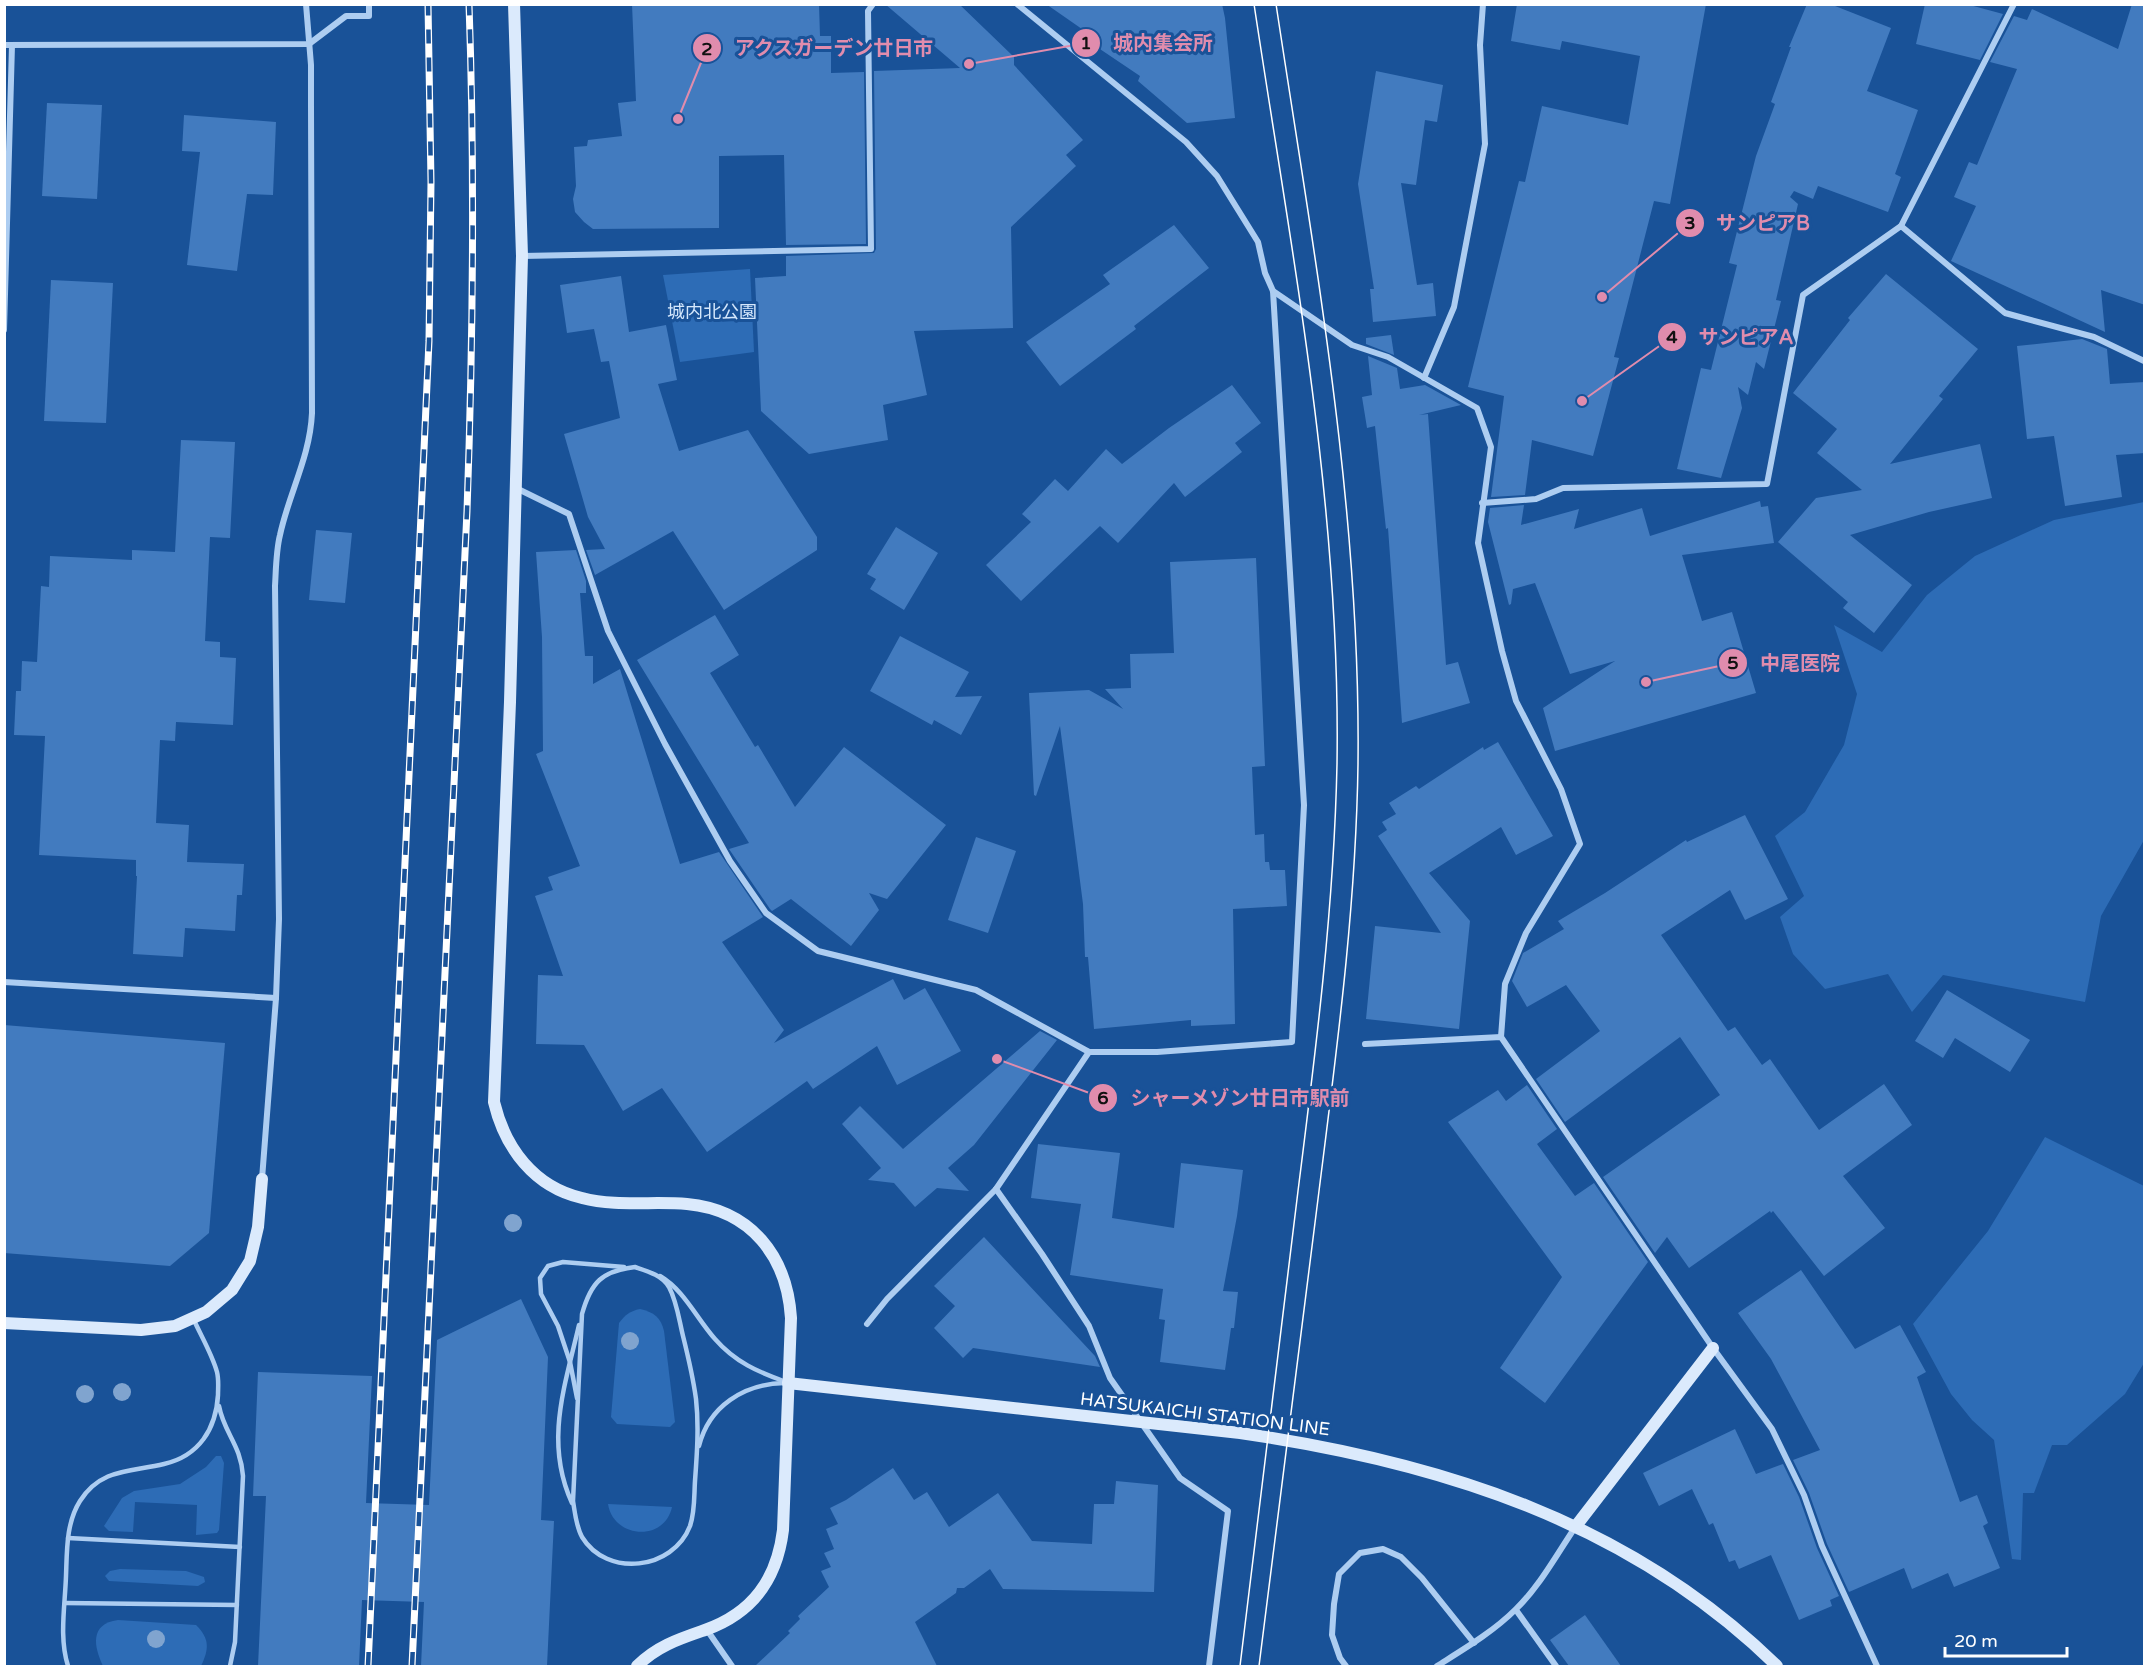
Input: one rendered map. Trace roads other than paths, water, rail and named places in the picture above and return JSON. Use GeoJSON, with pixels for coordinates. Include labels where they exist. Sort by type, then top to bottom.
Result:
{"type":"FeatureCollection","features":[{"type":"Feature","properties":{"kind":"street"},"geometry":{"type":"LineString","coordinates":[[4,1323],[141,1330],[175,1326],[206,1312],[232,1290],[250,1261],[258,1227],[276,998],[279,839],[275,586],[280,535],[303,465],[311,430],[311,106],[306,4]]}},
{"type":"Feature","properties":{"kind":"street"},"geometry":{"type":"LineString","coordinates":[[4,330],[8,45],[309,44],[346,16],[369,16],[369,4]]}},
{"type":"Feature","properties":{"kind":"street"},"geometry":{"type":"LineString","coordinates":[[514,4],[522,256],[510,714],[494,1102],[507,1140],[531,1171],[546,1183],[583,1199],[686,1204],[723,1212],[755,1233],[768,1246],[778,1263],[790,1299],[783,1530],[781,1549],[775,1567],[766,1584],[741,1612],[725,1622],[662,1646],[637,1666]]}},
{"type":"Feature","properties":{"kind":"street"},"geometry":{"type":"LineString","coordinates":[[522,256],[871,249],[868,11],[873,4]]}},
{"type":"Feature","properties":{"kind":"street"},"geometry":{"type":"LineString","coordinates":[[516,488],[569,514],[608,631],[665,744],[730,861],[766,913],[818,951],[976,990],[1089,1053],[1156,1052],[1292,1042],[1304,805],[1273,291],[1265,273],[1258,242],[1217,176],[1186,142],[1017,4]]}},
{"type":"Feature","properties":{"kind":"street"},"geometry":{"type":"LineString","coordinates":[[1424,378],[1454,307],[1485,144],[1480,45],[1483,4]]}},
{"type":"Feature","properties":{"kind":"street"},"geometry":{"type":"LineString","coordinates":[[1482,503],[1536,499],[1563,488],[1767,484],[1803,295],[1901,226],[2014,4]]}},
{"type":"Feature","properties":{"kind":"street"},"geometry":{"type":"LineString","coordinates":[[1901,226],[2005,313],[2094,337],[2145,361]]}},
{"type":"Feature","properties":{"kind":"street"},"geometry":{"type":"LineString","coordinates":[[1273,291],[1352,345],[1382,354],[1477,408],[1491,447],[1478,543],[1502,651],[1516,700],[1561,789],[1580,844],[1526,933],[1505,984],[1501,1037],[1713,1348],[1772,1429],[1804,1495],[1822,1546],[1877,1666]]}},
{"type":"Feature","properties":{"kind":"street"},"geometry":{"type":"LineString","coordinates":[[4,982],[276,998]]}},
{"type":"Feature","properties":{"kind":"street"},"geometry":{"type":"LineString","coordinates":[[1365,1044],[1501,1037]]}},
{"type":"Feature","properties":{"kind":"street"},"geometry":{"type":"LineString","coordinates":[[867,1324],[887,1299],[996,1189],[1089,1053]]}},
{"type":"Feature","properties":{"kind":"street"},"geometry":{"type":"LineString","coordinates":[[996,1189],[1089,1326],[1110,1378],[1180,1479],[1228,1511],[1209,1666]]}},
{"type":"Feature","properties":{"kind":"street"},"geometry":{"type":"LineString","coordinates":[[1437,1666],[1474,1643],[1516,1610],[1540,1581],[1576,1526],[1713,1348]]}},
{"type":"Feature","properties":{"kind":"street","name":"HATSUKAICHI STATION LINE"},"geometry":{"type":"LineString","coordinates":[[788,1383],[1309,1443],[1377,1458],[1515,1500],[1576,1526],[1624,1552],[1683,1590],[1710,1609],[1777,1666]]}},
{"type":"Feature","properties":{"kind":"street"},"geometry":{"type":"LineString","coordinates":[[1346,1666],[1340,1659],[1332,1635],[1334,1604],[1339,1574],[1360,1553],[1383,1549],[1401,1557],[1422,1578],[1474,1643]]}},
{"type":"Feature","properties":{"kind":"street"},"geometry":{"type":"LineString","coordinates":[[1516,1610],[1556,1666]]}},
{"type":"Feature","properties":{"kind":"street"},"geometry":{"type":"LineString","coordinates":[[707,1629],[732,1666]]}},
{"type":"Feature","properties":{"kind":"lane"},"geometry":{"type":"LineString","coordinates":[[578,1410],[570,1362],[558,1326],[542,1294],[540,1278],[548,1266],[563,1262],[635,1267],[651,1271],[666,1279],[679,1291],[714,1338],[730,1355],[748,1368],[788,1383]]}},
{"type":"Feature","properties":{"kind":"lane"},"geometry":{"type":"LineString","coordinates":[[574,1505],[564,1485],[559,1466],[561,1400],[570,1362],[582,1314],[587,1295],[599,1280],[615,1270],[635,1267],[653,1273],[668,1286],[676,1303],[696,1397],[696,1464],[694,1508],[690,1527],[680,1543],[666,1556],[649,1563],[630,1565],[612,1561],[596,1551],[583,1537],[576,1520],[574,1505],[582,1314]]}},
{"type":"Feature","properties":{"kind":"lane"},"geometry":{"type":"LineString","coordinates":[[193,1318],[215,1366],[223,1422],[242,1461],[235,1642],[230,1666]]}},
{"type":"Feature","properties":{"kind":"lane"},"geometry":{"type":"LineString","coordinates":[[696,1464],[699,1443],[707,1425],[719,1409],[733,1397],[750,1388],[788,1383]]}},
{"type":"Feature","properties":{"kind":"lane"},"geometry":{"type":"LineString","coordinates":[[68,1666],[64,1654],[63,1635],[68,1538],[72,1519],[80,1500],[94,1485],[111,1474],[164,1465],[184,1458],[201,1445],[212,1427],[218,1394]]}},
{"type":"Feature","properties":{"kind":"lane"},"geometry":{"type":"LineString","coordinates":[[68,1538],[240,1547]]}},
{"type":"Feature","properties":{"kind":"lane"},"geometry":{"type":"LineString","coordinates":[[65,1603],[237,1605]]}},
{"type":"Feature","properties":{"kind":"tram line"},"geometry":{"type":"LineString","coordinates":[[1240,1666],[1317,1031],[1328,925],[1337,764],[1336,668],[1323,477],[1298,288],[1254,4]]}},
{"type":"Feature","properties":{"kind":"tram line"},"geometry":{"type":"LineString","coordinates":[[1259,1666],[1338,1037],[1349,928],[1358,764],[1357,668],[1352,573],[1343,478],[1319,288],[1276,4]]}},
{"type":"Feature","properties":{"kind":"railway"},"geometry":{"type":"LineString","coordinates":[[368,1666],[429,341],[431,182],[428,4]]}},
{"type":"Feature","properties":{"kind":"railway"},"geometry":{"type":"LineString","coordinates":[[412,1666],[467,511],[472,258],[469,4]]}},
{"type":"Feature","properties":{"kind":"place","name":"城内集会所"},"geometry":{"type":"Point","coordinates":[969,64]}},
{"type":"Feature","properties":{"kind":"place","name":"アクスガーデン廿日市"},"geometry":{"type":"Point","coordinates":[678,119]}},
{"type":"Feature","properties":{"kind":"place","name":"サンピアB"},"geometry":{"type":"Point","coordinates":[1602,297]}},
{"type":"Feature","properties":{"kind":"place","name":"サンピアA"},"geometry":{"type":"Point","coordinates":[1582,401]}},
{"type":"Feature","properties":{"kind":"place","name":"中尾医院"},"geometry":{"type":"Point","coordinates":[1646,682]}},
{"type":"Feature","properties":{"kind":"place","name":"シャーメゾン廿日市駅前"},"geometry":{"type":"Point","coordinates":[997,1059]}},
{"type":"Feature","properties":{"kind":"park label","name":"城内北公園"},"geometry":{"type":"Point","coordinates":[712,312]}}]}
